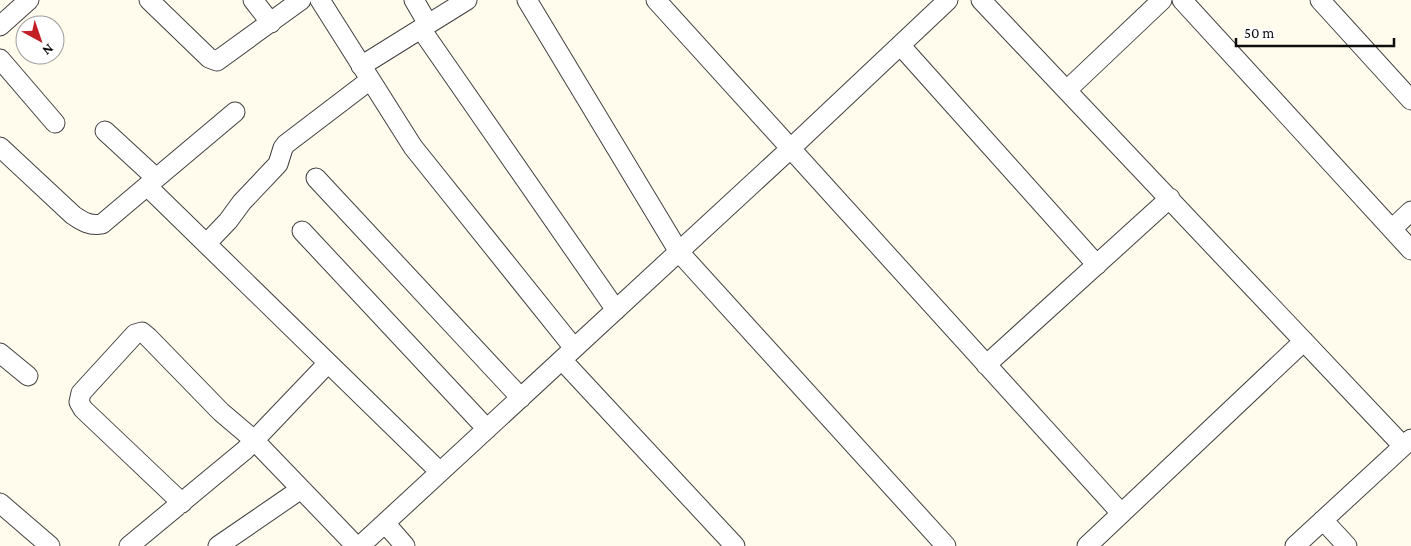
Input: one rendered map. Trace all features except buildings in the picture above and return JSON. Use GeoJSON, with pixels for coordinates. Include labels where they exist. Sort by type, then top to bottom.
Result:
{"type":"FeatureCollection","features":[{"type":"Feature","properties":{"kind":"street"},"geometry":{"type":"LineString","coordinates":[[149,0],[214,60],[222,59],[301,0]]}},
{"type":"Feature","properties":{"kind":"street"},"geometry":{"type":"LineString","coordinates":[[253,0],[271,23]]}},
{"type":"Feature","properties":{"kind":"street"},"geometry":{"type":"LineString","coordinates":[[320,0],[414,147],[568,354],[735,546]]}},
{"type":"Feature","properties":{"kind":"street"},"geometry":{"type":"LineString","coordinates":[[414,0],[424,26],[616,310]]}},
{"type":"Feature","properties":{"kind":"street"},"geometry":{"type":"LineString","coordinates":[[206,244],[278,164],[286,144],[366,73],[424,26],[467,0]]}},
{"type":"Feature","properties":{"kind":"street"},"geometry":{"type":"LineString","coordinates":[[528,0],[679,252],[946,546]]}},
{"type":"Feature","properties":{"kind":"street"},"geometry":{"type":"LineString","coordinates":[[656,0],[1121,513]]}},
{"type":"Feature","properties":{"kind":"street"},"geometry":{"type":"LineString","coordinates":[[360,546],[790,150],[948,0]]}},
{"type":"Feature","properties":{"kind":"street"},"geometry":{"type":"LineString","coordinates":[[981,0],[1304,341],[1407,442],[1295,546]]}},
{"type":"Feature","properties":{"kind":"street"},"geometry":{"type":"LineString","coordinates":[[1067,90],[1162,0]]}},
{"type":"Feature","properties":{"kind":"street"},"geometry":{"type":"LineString","coordinates":[[1182,0],[1411,250]]}},
{"type":"Feature","properties":{"kind":"street"},"geometry":{"type":"LineString","coordinates":[[1320,0],[1411,100]]}},
{"type":"Feature","properties":{"kind":"street"},"geometry":{"type":"LineString","coordinates":[[0,26],[16,4]]}},
{"type":"Feature","properties":{"kind":"street"},"geometry":{"type":"LineString","coordinates":[[900,45],[1097,265]]}},
{"type":"Feature","properties":{"kind":"street"},"geometry":{"type":"LineString","coordinates":[[0,59],[55,122]]}},
{"type":"Feature","properties":{"kind":"street"},"geometry":{"type":"LineString","coordinates":[[0,147],[73,215],[85,223],[94,226],[102,224],[235,112]]}},
{"type":"Feature","properties":{"kind":"street"},"geometry":{"type":"LineString","coordinates":[[105,131],[206,244],[440,472]]}},
{"type":"Feature","properties":{"kind":"street"},"geometry":{"type":"LineString","coordinates":[[316,178],[521,398]]}},
{"type":"Feature","properties":{"kind":"street"},"geometry":{"type":"LineString","coordinates":[[986,365],[1170,198]]}},
{"type":"Feature","properties":{"kind":"street"},"geometry":{"type":"LineString","coordinates":[[1392,229],[1411,211]]}},
{"type":"Feature","properties":{"kind":"street"},"geometry":{"type":"LineString","coordinates":[[302,231],[487,429]]}},
{"type":"Feature","properties":{"kind":"street"},"geometry":{"type":"LineString","coordinates":[[182,503],[83,409],[79,402],[81,393],[135,334],[142,332],[221,412],[254,440],[356,546]]}},
{"type":"Feature","properties":{"kind":"street"},"geometry":{"type":"LineString","coordinates":[[1087,546],[1304,341]]}},
{"type":"Feature","properties":{"kind":"street"},"geometry":{"type":"LineString","coordinates":[[0,353],[28,376]]}},
{"type":"Feature","properties":{"kind":"street"},"geometry":{"type":"LineString","coordinates":[[129,546],[244,450],[328,363]]}},
{"type":"Feature","properties":{"kind":"street"},"geometry":{"type":"LineString","coordinates":[[218,546],[301,489]]}},
{"type":"Feature","properties":{"kind":"street"},"geometry":{"type":"LineString","coordinates":[[0,503],[50,546]]}},
{"type":"Feature","properties":{"kind":"street"},"geometry":{"type":"LineString","coordinates":[[1323,520],[1347,546]]}},
{"type":"Feature","properties":{"kind":"street"},"geometry":{"type":"LineString","coordinates":[[385,523],[405,546]]}}]}
